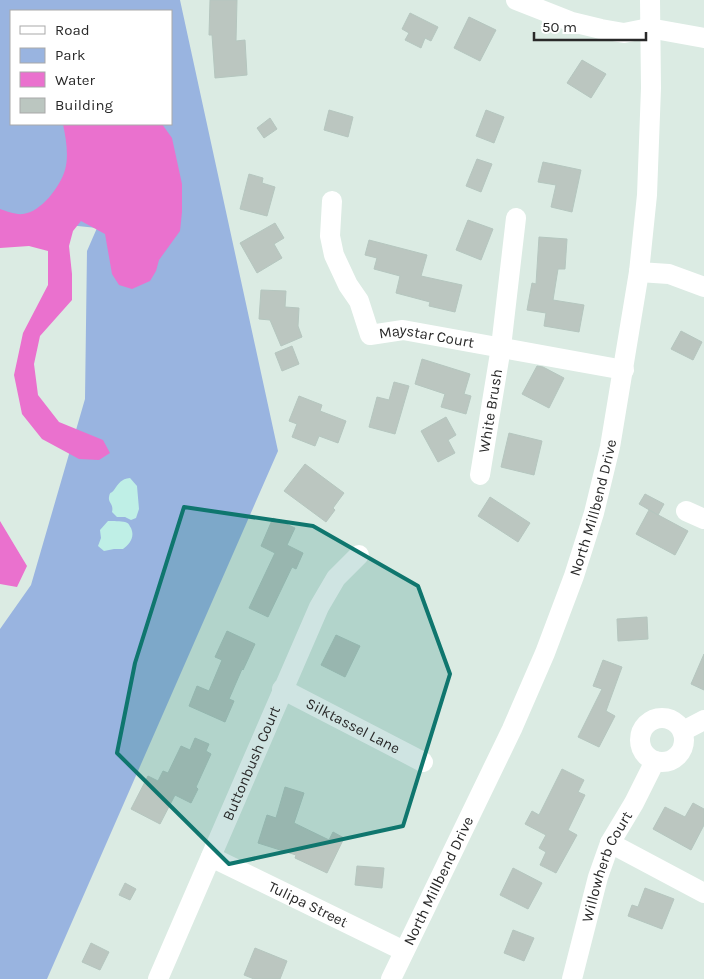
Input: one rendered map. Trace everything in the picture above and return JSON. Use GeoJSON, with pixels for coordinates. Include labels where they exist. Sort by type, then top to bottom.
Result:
{"type":"FeatureCollection","features":[{"type":"Feature","properties":{"kind":"street"},"geometry":{"type":"LineString","coordinates":[[516,0],[572,22],[601,29],[624,33],[649,28],[704,38]]}},
{"type":"Feature","properties":{"kind":"street","name":"North Millbend Drive"},"geometry":{"type":"LineString","coordinates":[[391,979],[512,729],[545,653],[574,576],[594,513],[610,447],[639,272],[647,195],[651,88],[650,0]]}},
{"type":"Feature","properties":{"kind":"street","name":"Maystar Court"},"geometry":{"type":"LineString","coordinates":[[332,201],[330,236],[334,255],[348,286],[359,301],[370,334],[403,330],[624,370]]}},
{"type":"Feature","properties":{"kind":"street","name":"White Brush"},"geometry":{"type":"LineString","coordinates":[[480,475],[501,347],[516,218]]}},
{"type":"Feature","properties":{"kind":"street"},"geometry":{"type":"LineString","coordinates":[[639,272],[669,274],[704,287]]}},
{"type":"Feature","properties":{"kind":"street","name":"Buttonbush Court"},"geometry":{"type":"LineString","coordinates":[[158,979],[282,689],[326,592],[336,578],[359,555]]}},
{"type":"Feature","properties":{"kind":"street","name":"Silktassel Lane"},"geometry":{"type":"LineString","coordinates":[[282,689],[423,762]]}},
{"type":"Feature","properties":{"kind":"street"},"geometry":{"type":"LineString","coordinates":[[655,719],[668,719],[677,723],[682,731],[684,743],[678,755],[672,760],[665,762],[655,760],[645,753],[642,747],[640,739],[645,727],[655,719]]}},
{"type":"Feature","properties":{"kind":"street"},"geometry":{"type":"LineString","coordinates":[[682,731],[704,720]]}},
{"type":"Feature","properties":{"kind":"street","name":"Willowherb Court"},"geometry":{"type":"LineString","coordinates":[[572,979],[596,885],[610,842],[634,803],[655,760]]}},
{"type":"Feature","properties":{"kind":"street"},"geometry":{"type":"LineString","coordinates":[[610,842],[704,893]]}},
{"type":"Feature","properties":{"kind":"street","name":"Tulipa Street"},"geometry":{"type":"LineString","coordinates":[[211,857],[404,951]]}},
{"type":"Feature","properties":{"kind":"highlighted area"},"geometry":{"type":"Polygon","coordinates":[[[184,507],[313,526],[418,586],[450,674],[403,826],[229,864],[117,753],[135,663],[184,507]]]}},
{"type":"Feature","properties":{"kind":"green space"},"geometry":{"type":"Polygon","coordinates":[[[0,0],[180,0],[278,451],[47,979],[0,979],[0,629],[31,585],[85,399],[87,251],[97,228],[68,225],[0,240],[0,0]]]}},
{"type":"Feature","properties":{"kind":"sand"},"geometry":{"type":"Polygon","coordinates":[[[130,478],[137,486],[139,509],[136,518],[131,520],[125,517],[117,517],[112,512],[109,499],[110,493],[120,482],[130,478]]]}},
{"type":"Feature","properties":{"kind":"sand"},"geometry":{"type":"Polygon","coordinates":[[[108,521],[125,522],[131,528],[131,540],[123,549],[104,551],[98,546],[101,538],[100,530],[108,521]]]}},
{"type":"Feature","properties":{"kind":"water"},"geometry":{"type":"Polygon","coordinates":[[[63,125],[163,125],[172,138],[182,184],[180,231],[159,260],[156,271],[150,281],[132,289],[119,285],[112,274],[105,234],[81,221],[73,231],[69,246],[72,300],[40,336],[34,364],[38,395],[59,422],[103,440],[110,453],[99,460],[79,459],[42,439],[22,414],[14,375],[23,333],[48,285],[48,251],[29,246],[0,248],[0,209],[11,213],[23,214],[36,209],[49,198],[59,184],[65,170],[66,141],[63,125]]]}},
{"type":"Feature","properties":{"kind":"water"},"geometry":{"type":"Polygon","coordinates":[[[0,521],[27,566],[17,587],[0,584],[0,521]]]}},
{"type":"Feature","properties":{"kind":"building"},"geometry":{"type":"Polygon","coordinates":[[[210,0],[237,0],[236,41],[245,40],[247,75],[215,78],[212,35],[209,35],[210,0]]]}},
{"type":"Feature","properties":{"kind":"building"},"geometry":{"type":"Polygon","coordinates":[[[410,13],[438,27],[431,41],[425,38],[421,48],[405,40],[409,33],[402,29],[410,13]]]}},
{"type":"Feature","properties":{"kind":"building"},"geometry":{"type":"Polygon","coordinates":[[[469,17],[496,30],[480,61],[454,48],[469,17]]]}},
{"type":"Feature","properties":{"kind":"building"},"geometry":{"type":"Polygon","coordinates":[[[582,60],[606,74],[591,98],[567,83],[582,60]]]}},
{"type":"Feature","properties":{"kind":"building"},"geometry":{"type":"Polygon","coordinates":[[[329,110],[353,117],[348,137],[324,130],[329,110]]]}},
{"type":"Feature","properties":{"kind":"building"},"geometry":{"type":"Polygon","coordinates":[[[486,110],[504,117],[494,143],[476,136],[486,110]]]}},
{"type":"Feature","properties":{"kind":"building"},"geometry":{"type":"Polygon","coordinates":[[[270,118],[277,129],[264,138],[257,128],[270,118]]]}},
{"type":"Feature","properties":{"kind":"building"},"geometry":{"type":"Polygon","coordinates":[[[477,159],[492,164],[481,192],[466,186],[477,159]]]}},
{"type":"Feature","properties":{"kind":"building"},"geometry":{"type":"Polygon","coordinates":[[[543,162],[581,170],[572,212],[551,207],[556,185],[538,182],[543,162]]]}},
{"type":"Feature","properties":{"kind":"building"},"geometry":{"type":"Polygon","coordinates":[[[249,174],[263,178],[262,183],[275,187],[267,216],[240,209],[249,174]]]}},
{"type":"Feature","properties":{"kind":"building"},"geometry":{"type":"Polygon","coordinates":[[[468,220],[493,229],[481,260],[456,250],[468,220]]]}},
{"type":"Feature","properties":{"kind":"building"},"geometry":{"type":"Polygon","coordinates":[[[275,223],[284,238],[274,244],[282,258],[257,273],[240,243],[275,223]]]}},
{"type":"Feature","properties":{"kind":"building"},"geometry":{"type":"Polygon","coordinates":[[[539,237],[567,239],[565,269],[558,269],[553,300],[584,305],[579,332],[544,326],[546,313],[527,310],[532,283],[536,284],[539,237]]]}},
{"type":"Feature","properties":{"kind":"building"},"geometry":{"type":"Polygon","coordinates":[[[369,240],[427,255],[421,276],[462,285],[455,312],[429,306],[430,302],[396,293],[400,276],[374,269],[377,258],[365,255],[369,240]]]}},
{"type":"Feature","properties":{"kind":"building"},"geometry":{"type":"Polygon","coordinates":[[[261,290],[286,291],[285,307],[299,308],[298,326],[302,337],[281,346],[270,320],[259,319],[261,290]]]}},
{"type":"Feature","properties":{"kind":"building"},"geometry":{"type":"Polygon","coordinates":[[[681,331],[702,342],[693,360],[671,349],[681,331]]]}},
{"type":"Feature","properties":{"kind":"building"},"geometry":{"type":"Polygon","coordinates":[[[292,346],[299,364],[282,371],[275,353],[292,346]]]}},
{"type":"Feature","properties":{"kind":"building"},"geometry":{"type":"Polygon","coordinates":[[[422,359],[470,374],[464,394],[471,396],[466,414],[441,407],[445,394],[415,384],[422,359]]]}},
{"type":"Feature","properties":{"kind":"building"},"geometry":{"type":"Polygon","coordinates":[[[537,366],[543,367],[564,378],[549,408],[522,394],[537,366]]]}},
{"type":"Feature","properties":{"kind":"building"},"geometry":{"type":"Polygon","coordinates":[[[394,382],[409,386],[395,434],[369,427],[377,397],[389,400],[394,382]]]}},
{"type":"Feature","properties":{"kind":"building"},"geometry":{"type":"Polygon","coordinates":[[[299,396],[322,405],[320,411],[346,421],[338,443],[319,436],[315,446],[292,437],[297,424],[289,421],[299,396]]]}},
{"type":"Feature","properties":{"kind":"building"},"geometry":{"type":"Polygon","coordinates":[[[446,417],[456,435],[448,440],[455,453],[438,462],[421,431],[446,417]]]}},
{"type":"Feature","properties":{"kind":"building"},"geometry":{"type":"Polygon","coordinates":[[[509,433],[542,441],[534,475],[501,467],[509,433]]]}},
{"type":"Feature","properties":{"kind":"building"},"geometry":{"type":"Polygon","coordinates":[[[305,464],[344,493],[326,522],[284,491],[305,464]]]}},
{"type":"Feature","properties":{"kind":"building"},"geometry":{"type":"Polygon","coordinates":[[[645,494],[664,504],[658,515],[639,504],[645,494]]]}},
{"type":"Feature","properties":{"kind":"building"},"geometry":{"type":"Polygon","coordinates":[[[490,497],[530,523],[518,542],[478,516],[490,497]]]}},
{"type":"Feature","properties":{"kind":"building"},"geometry":{"type":"Polygon","coordinates":[[[649,510],[688,531],[675,555],[636,534],[649,510]]]}},
{"type":"Feature","properties":{"kind":"building"},"geometry":{"type":"Polygon","coordinates":[[[273,518],[295,528],[287,545],[303,553],[296,569],[292,567],[268,617],[249,608],[275,553],[261,546],[273,518]]]}},
{"type":"Feature","properties":{"kind":"building"},"geometry":{"type":"Polygon","coordinates":[[[647,617],[648,639],[618,641],[617,619],[647,617]]]}},
{"type":"Feature","properties":{"kind":"building"},"geometry":{"type":"Polygon","coordinates":[[[227,631],[255,644],[229,699],[234,701],[225,722],[189,706],[197,686],[209,691],[222,660],[215,657],[227,631]]]}},
{"type":"Feature","properties":{"kind":"building"},"geometry":{"type":"Polygon","coordinates":[[[336,635],[360,646],[345,677],[321,665],[336,635]]]}},
{"type":"Feature","properties":{"kind":"building"},"geometry":{"type":"Polygon","coordinates":[[[704,654],[704,690],[691,684],[704,654]]]}},
{"type":"Feature","properties":{"kind":"building"},"geometry":{"type":"Polygon","coordinates":[[[603,660],[622,667],[606,711],[615,716],[599,747],[578,737],[602,689],[593,686],[603,660]]]}},
{"type":"Feature","properties":{"kind":"building"},"geometry":{"type":"Polygon","coordinates":[[[195,738],[209,744],[206,751],[211,754],[191,803],[175,795],[160,824],[131,809],[148,776],[158,781],[163,771],[168,773],[181,746],[190,750],[195,738]]]}},
{"type":"Feature","properties":{"kind":"building"},"geometry":{"type":"Polygon","coordinates":[[[562,769],[584,780],[578,792],[585,795],[568,830],[577,835],[556,873],[540,865],[546,852],[539,848],[546,835],[525,824],[532,811],[539,815],[562,769]]]}},
{"type":"Feature","properties":{"kind":"building"},"geometry":{"type":"Polygon","coordinates":[[[285,787],[304,793],[294,823],[329,840],[333,832],[344,838],[327,873],[295,858],[296,855],[258,843],[267,815],[276,818],[285,787]]]}},
{"type":"Feature","properties":{"kind":"building"},"geometry":{"type":"Polygon","coordinates":[[[693,803],[704,809],[704,825],[691,850],[653,829],[665,807],[685,817],[693,803]]]}},
{"type":"Feature","properties":{"kind":"building"},"geometry":{"type":"Polygon","coordinates":[[[357,866],[384,868],[382,888],[355,885],[357,866]]]}},
{"type":"Feature","properties":{"kind":"building"},"geometry":{"type":"Polygon","coordinates":[[[513,868],[542,883],[528,909],[500,895],[513,868]]]}},
{"type":"Feature","properties":{"kind":"building"},"geometry":{"type":"Polygon","coordinates":[[[125,883],[136,889],[130,900],[119,895],[125,883]]]}},
{"type":"Feature","properties":{"kind":"building"},"geometry":{"type":"Polygon","coordinates":[[[645,888],[674,899],[662,929],[628,916],[632,905],[638,907],[645,888]]]}},
{"type":"Feature","properties":{"kind":"building"},"geometry":{"type":"Polygon","coordinates":[[[513,930],[534,938],[524,961],[504,953],[513,930]]]}},
{"type":"Feature","properties":{"kind":"building"},"geometry":{"type":"Polygon","coordinates":[[[91,943],[109,952],[100,970],[82,962],[91,943]]]}},
{"type":"Feature","properties":{"kind":"building"},"geometry":{"type":"Polygon","coordinates":[[[255,948],[287,961],[280,979],[254,979],[244,975],[255,948]]]}}]}
